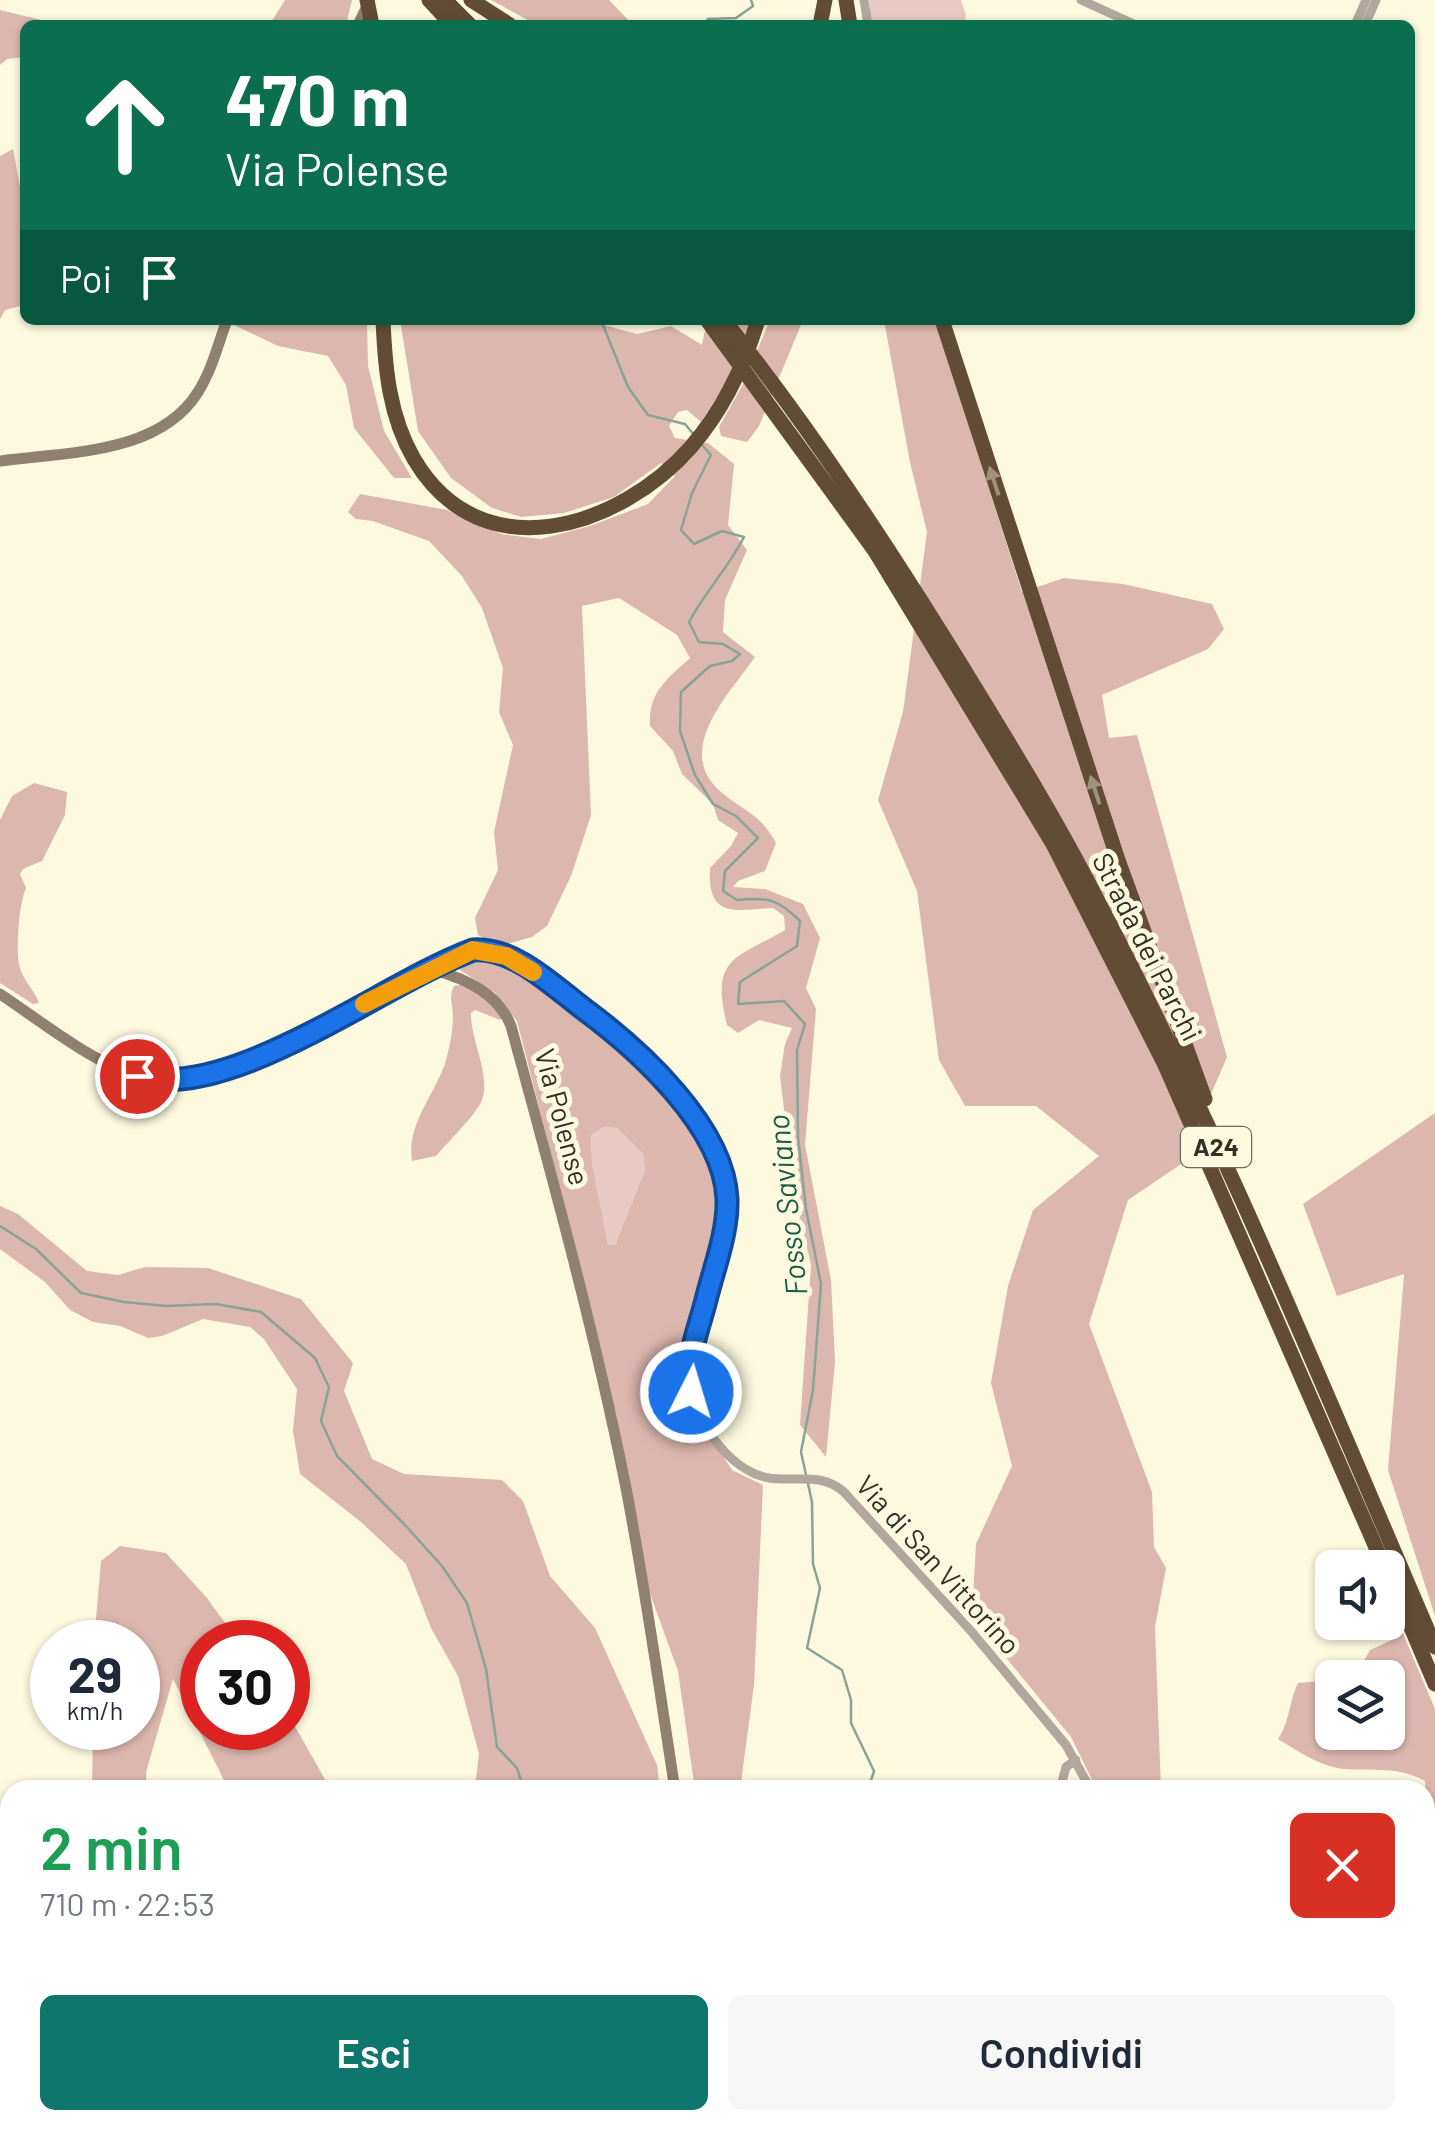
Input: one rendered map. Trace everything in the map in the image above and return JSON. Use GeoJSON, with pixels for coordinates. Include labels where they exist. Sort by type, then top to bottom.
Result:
{"type":"FeatureCollection","features":[{"type":"Feature","properties":{"kind":"highway"},"geometry":{"type":"LineString","coordinates":[[429,0],[447,20]]}},
{"type":"Feature","properties":{"kind":"highway"},"geometry":{"type":"LineString","coordinates":[[445,0],[465,20]]}},
{"type":"Feature","properties":{"kind":"highway"},"geometry":{"type":"LineString","coordinates":[[470,0],[502,20]]}},
{"type":"Feature","properties":{"kind":"highway"},"geometry":{"type":"LineString","coordinates":[[383,325],[387,378],[402,434],[428,479],[469,512],[516,528],[561,526],[617,505],[667,470],[692,446],[716,414],[739,372],[756,325]]}},
{"type":"Feature","properties":{"kind":"highway","name":"Strada dei Parchi"},"geometry":{"type":"LineString","coordinates":[[711,325],[856,522],[999,739],[1165,1065],[1381,1550]]}},
{"type":"Feature","properties":{"kind":"highway","name":"Strada dei Parchi"},"geometry":{"type":"LineString","coordinates":[[728,325],[868,516],[1111,927],[1245,1211],[1382,1550]]}},
{"type":"Feature","properties":{"kind":"highway"},"geometry":{"type":"LineString","coordinates":[[944,325],[1129,893],[1245,1211]]}},
{"type":"Feature","properties":{"kind":"highway","name":"Strada dei Parchi"},"geometry":{"type":"LineString","coordinates":[[1405,1596],[1435,1646]]}},
{"type":"Feature","properties":{"kind":"highway","name":"Strada dei Parchi"},"geometry":{"type":"LineString","coordinates":[[1405,1607],[1435,1684]]}},
{"type":"Feature","properties":{"kind":"street"},"geometry":{"type":"LineString","coordinates":[[1081,0],[1125,20]]}},
{"type":"Feature","properties":{"kind":"street"},"geometry":{"type":"LineString","coordinates":[[0,461],[126,442],[165,426],[186,410],[202,386],[226,325]]}},
{"type":"Feature","properties":{"kind":"street","name":"Via di San Vittorino"},"geometry":{"type":"LineString","coordinates":[[434,970],[476,950],[520,963],[636,1050],[684,1104],[721,1172],[727,1203],[691,1360],[691,1392],[712,1434],[735,1460],[761,1476],[824,1479],[848,1497],[929,1583],[1076,1760],[1087,1780]]}},
{"type":"Feature","properties":{"kind":"street"},"geometry":{"type":"LineString","coordinates":[[0,994],[112,1065],[146,1078],[170,1079],[213,1072],[265,1053],[434,970]]}},
{"type":"Feature","properties":{"kind":"street","name":"Via Polense"},"geometry":{"type":"LineString","coordinates":[[434,970],[462,979],[485,993],[502,1009],[511,1026],[564,1224],[618,1452],[673,1780]]}},
{"type":"Feature","properties":{"kind":"street"},"geometry":{"type":"LineString","coordinates":[[1063,1780],[1066,1767],[1076,1760]]}},
{"type":"Feature","properties":{"kind":"shaded area"},"geometry":{"type":"Polygon","coordinates":[[[285,0],[352,0],[347,20],[273,20],[285,0]]]}},
{"type":"Feature","properties":{"kind":"shaded area"},"geometry":{"type":"Polygon","coordinates":[[[491,0],[609,0],[628,20],[528,20],[491,0]]]}},
{"type":"Feature","properties":{"kind":"shaded area"},"geometry":{"type":"Polygon","coordinates":[[[869,0],[961,0],[966,15],[965,20],[871,20],[869,0]]]}},
{"type":"Feature","properties":{"kind":"shaded area"},"geometry":{"type":"Polygon","coordinates":[[[0,10],[41,20],[20,20],[20,58],[7,59],[0,65],[0,10]]]}},
{"type":"Feature","properties":{"kind":"shaded area"},"geometry":{"type":"Polygon","coordinates":[[[13,149],[20,186],[20,306],[5,310],[0,319],[0,156],[13,149]]]}},
{"type":"Feature","properties":{"kind":"shaded area"},"geometry":{"type":"Polygon","coordinates":[[[234,325],[367,325],[368,366],[384,431],[412,478],[394,478],[354,428],[346,385],[328,356],[278,346],[234,325]]]}},
{"type":"Feature","properties":{"kind":"shaded area"},"geometry":{"type":"Polygon","coordinates":[[[401,325],[604,325],[637,334],[671,326],[702,345],[706,325],[749,325],[725,384],[701,422],[687,410],[678,412],[669,426],[675,438],[708,443],[734,464],[728,525],[747,550],[725,600],[723,632],[755,657],[710,722],[702,758],[707,775],[720,791],[758,819],[776,843],[765,871],[738,881],[733,887],[765,889],[803,904],[820,938],[806,988],[816,1009],[805,1145],[831,1280],[835,1362],[826,1457],[800,1425],[811,1265],[794,1192],[780,1076],[792,1028],[759,1020],[738,1033],[727,1025],[723,1003],[722,986],[731,963],[785,930],[784,916],[773,908],[726,908],[713,896],[710,868],[738,833],[718,820],[713,804],[682,774],[673,751],[650,726],[656,695],[690,658],[677,635],[619,598],[582,606],[591,815],[571,876],[547,926],[532,937],[500,946],[478,935],[475,918],[498,870],[494,832],[513,745],[499,712],[503,668],[482,608],[462,576],[429,541],[356,519],[348,512],[360,494],[447,510],[501,534],[541,539],[648,504],[675,476],[661,463],[614,497],[564,513],[521,517],[492,508],[451,478],[418,431],[401,325]]]}},
{"type":"Feature","properties":{"kind":"shaded area"},"geometry":{"type":"Polygon","coordinates":[[[768,325],[801,325],[759,426],[747,442],[721,436],[719,427],[742,386],[768,325]]]}},
{"type":"Feature","properties":{"kind":"shaded area"},"geometry":{"type":"Polygon","coordinates":[[[885,325],[937,325],[1022,592],[1064,578],[1123,584],[1212,604],[1224,629],[1208,649],[1102,695],[1109,738],[1137,735],[1227,1057],[1181,1164],[1128,1200],[1089,1324],[1152,1492],[1154,1547],[1166,1568],[1155,1627],[1161,1780],[1092,1780],[1071,1737],[972,1616],[976,1544],[1012,1466],[991,1383],[1008,1286],[1033,1210],[1099,1156],[1036,1106],[965,1106],[939,1060],[917,891],[878,800],[903,712],[927,532],[885,325]]]}},
{"type":"Feature","properties":{"kind":"shaded area"},"geometry":{"type":"Polygon","coordinates":[[[34,783],[67,792],[65,815],[42,861],[20,874],[26,888],[20,916],[19,961],[39,1003],[33,1004],[0,983],[0,820],[12,796],[34,783]]]}},
{"type":"Feature","properties":{"kind":"shaded area"},"geometry":{"type":"Polygon","coordinates":[[[479,954],[518,966],[601,1026],[665,1085],[692,1124],[717,1173],[723,1211],[687,1359],[686,1387],[700,1421],[732,1470],[763,1485],[754,1685],[741,1780],[694,1780],[678,1671],[648,1588],[564,1205],[517,1021],[495,993],[457,968],[468,956],[479,954]],[[603,1127],[591,1135],[592,1163],[608,1245],[615,1245],[645,1170],[643,1154],[617,1128],[603,1127]]]}},
{"type":"Feature","properties":{"kind":"shaded area"},"geometry":{"type":"Polygon","coordinates":[[[465,984],[495,1004],[504,1015],[500,1020],[475,1010],[471,1013],[484,1079],[482,1100],[436,1156],[412,1161],[417,1123],[448,1053],[453,1022],[452,990],[465,984]]]}},
{"type":"Feature","properties":{"kind":"shaded area"},"geometry":{"type":"Polygon","coordinates":[[[1435,1113],[1435,1616],[1388,1470],[1404,1274],[1337,1296],[1303,1204],[1435,1113]]]}},
{"type":"Feature","properties":{"kind":"shaded area"},"geometry":{"type":"Polygon","coordinates":[[[602,1127],[617,1128],[643,1154],[645,1170],[615,1245],[608,1246],[592,1163],[591,1134],[602,1127]]]}},
{"type":"Feature","properties":{"kind":"shaded area"},"geometry":{"type":"Polygon","coordinates":[[[0,1206],[18,1214],[87,1271],[118,1275],[145,1267],[208,1268],[301,1299],[353,1363],[344,1391],[372,1459],[404,1474],[502,1480],[523,1501],[550,1576],[595,1628],[657,1765],[659,1780],[475,1780],[479,1754],[458,1676],[431,1628],[406,1564],[300,1474],[293,1431],[297,1389],[264,1339],[250,1327],[203,1319],[148,1338],[120,1326],[93,1322],[70,1310],[45,1282],[0,1249],[0,1206]]]}},
{"type":"Feature","properties":{"kind":"shaded area"},"geometry":{"type":"Polygon","coordinates":[[[120,1546],[166,1553],[223,1620],[180,1620],[180,1693],[173,1679],[160,1724],[160,1620],[96,1620],[101,1561],[120,1546]]]}},
{"type":"Feature","properties":{"kind":"shaded area"},"geometry":{"type":"Polygon","coordinates":[[[1405,1638],[1435,1709],[1435,1780],[1392,1771],[1329,1766],[1278,1739],[1298,1683],[1315,1682],[1315,1750],[1405,1750],[1405,1660],[1363,1660],[1370,1650],[1405,1638]]]}},
{"type":"Feature","properties":{"kind":"shaded area"},"geometry":{"type":"Polygon","coordinates":[[[93,1750],[152,1750],[146,1780],[92,1780],[93,1750]]]}},
{"type":"Feature","properties":{"kind":"shaded area"},"geometry":{"type":"Polygon","coordinates":[[[209,1750],[308,1750],[325,1780],[224,1780],[209,1750]]]}},
{"type":"Feature","properties":{"kind":"waterway","name":"Fosso Saviano"},"geometry":{"type":"LineString","coordinates":[[707,20],[736,18],[753,6],[751,0]]}},
{"type":"Feature","properties":{"kind":"waterway","name":"Fosso Saviano"},"geometry":{"type":"LineString","coordinates":[[603,325],[628,387],[648,415],[685,424],[695,436]]}},
{"type":"Feature","properties":{"kind":"waterway","name":"Fosso Saviano"},"geometry":{"type":"LineString","coordinates":[[703,446],[711,455],[692,493],[681,530],[694,544],[722,531],[744,537],[689,622],[699,642],[723,644],[740,654],[732,661],[710,666],[681,692],[680,731],[695,775],[713,804],[736,816],[758,838],[725,871],[723,891],[737,900],[772,901],[800,921],[797,946],[740,982],[738,1004],[784,1001],[805,1024],[797,1050],[798,1137],[806,1209],[821,1284],[813,1390],[801,1452],[812,1502],[813,1564],[820,1588],[807,1648],[842,1670],[851,1700],[851,1723],[874,1771],[871,1780]]}},
{"type":"Feature","properties":{"kind":"waterway"},"geometry":{"type":"LineString","coordinates":[[0,1226],[36,1249],[81,1293],[124,1302],[166,1306],[216,1304],[261,1312],[315,1358],[329,1387],[321,1421],[337,1456],[442,1566],[467,1603],[486,1669],[497,1747],[517,1768],[521,1780]]}},
{"type":"Feature","properties":{"kind":"slow traffic"},"geometry":{"type":"LineString","coordinates":[[364,1004],[473,950],[506,956],[533,972]]}},
{"type":"Feature","properties":{"kind":"route"},"geometry":{"type":"LineString","coordinates":[[137,1076],[187,1078],[244,1061],[473,950],[496,953],[520,963],[603,1023],[648,1062],[696,1122],[721,1172],[727,1195],[726,1219],[691,1360],[691,1392]]}}]}
